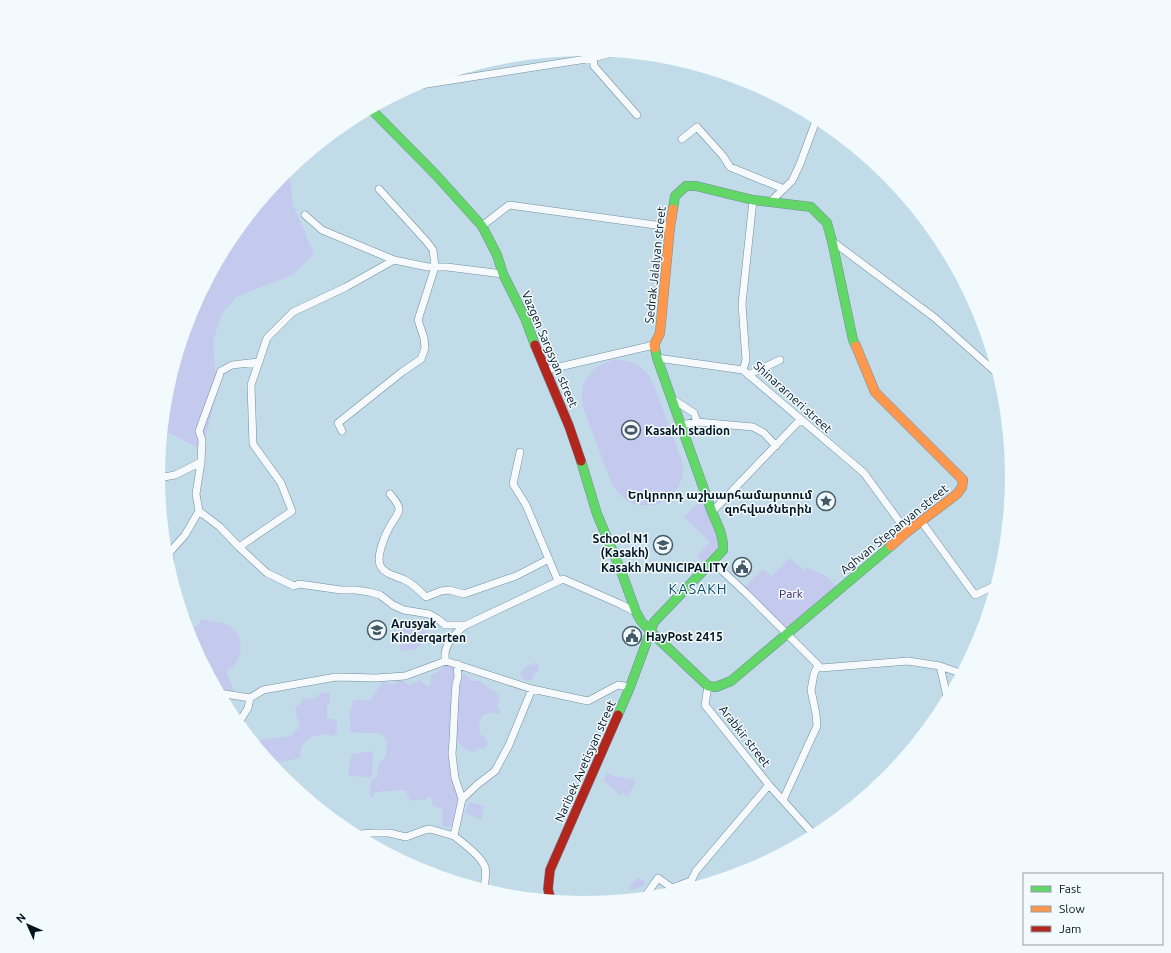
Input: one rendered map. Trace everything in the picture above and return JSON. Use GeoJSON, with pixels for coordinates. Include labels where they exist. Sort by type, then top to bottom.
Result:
{"type":"FeatureCollection","features":[{"type":"Feature","properties":{"kind":"street"},"geometry":{"type":"LineString","coordinates":[[440,82],[599,56]]}},
{"type":"Feature","properties":{"kind":"street"},"geometry":{"type":"LineString","coordinates":[[593,58],[594,66],[637,115]]}},
{"type":"Feature","properties":{"kind":"street","name":"Vazgen Sargsyan street"},"geometry":{"type":"LineString","coordinates":[[374,112],[436,175],[482,226],[497,255],[503,274],[525,318],[546,370],[573,438],[597,514],[621,571],[636,612],[641,621],[651,632]]}},
{"type":"Feature","properties":{"kind":"street"},"geometry":{"type":"LineString","coordinates":[[770,202],[792,181],[815,124]]}},
{"type":"Feature","properties":{"kind":"street"},"geometry":{"type":"LineString","coordinates":[[682,139],[697,127],[723,156],[730,167],[784,188]]}},
{"type":"Feature","properties":{"kind":"street","name":"Sedrak Jalalyan street"},"geometry":{"type":"LineString","coordinates":[[654,345],[660,333],[670,227],[675,196],[686,186],[696,186]]}},
{"type":"Feature","properties":{"kind":"street","name":"Aghvan Stepanyan street"},"geometry":{"type":"LineString","coordinates":[[696,186],[753,200],[811,207],[827,223],[853,340],[876,392],[963,480],[962,487],[957,494],[907,532],[731,681],[716,687],[708,686]]}},
{"type":"Feature","properties":{"kind":"street"},"geometry":{"type":"LineString","coordinates":[[342,431],[338,424],[344,417],[421,358],[425,348],[424,338],[418,320],[435,267],[433,250],[428,242],[378,189]]}},
{"type":"Feature","properties":{"kind":"street","name":"Shinararneri street"},"geometry":{"type":"LineString","coordinates":[[753,200],[742,304],[746,373],[864,473],[907,532]]}},
{"type":"Feature","properties":{"kind":"street"},"geometry":{"type":"LineString","coordinates":[[482,226],[509,205],[670,227]]}},
{"type":"Feature","properties":{"kind":"street"},"geometry":{"type":"LineString","coordinates":[[305,215],[322,230],[394,260],[428,267],[503,274]]}},
{"type":"Feature","properties":{"kind":"street"},"geometry":{"type":"LineString","coordinates":[[832,241],[935,318],[992,369]]}},
{"type":"Feature","properties":{"kind":"street"},"geometry":{"type":"LineString","coordinates":[[239,547],[292,511],[280,483],[253,444],[251,385],[267,338],[293,312],[346,287],[394,260]]}},
{"type":"Feature","properties":{"kind":"street"},"geometry":{"type":"LineString","coordinates":[[546,370],[654,345],[657,358],[724,543],[722,550],[713,562],[654,622],[651,632],[708,686]]}},
{"type":"Feature","properties":{"kind":"street"},"geometry":{"type":"LineString","coordinates":[[657,358],[746,373],[780,360]]}},
{"type":"Feature","properties":{"kind":"street"},"geometry":{"type":"LineString","coordinates":[[259,362],[232,365],[221,371],[199,431],[202,440],[201,462],[196,494],[200,511],[220,527],[267,573],[294,586],[299,584],[369,592],[380,595],[393,605],[404,610],[429,614],[445,625],[466,625]]}},
{"type":"Feature","properties":{"kind":"street"},"geometry":{"type":"LineString","coordinates":[[672,398],[694,413],[697,422]]}},
{"type":"Feature","properties":{"kind":"street"},"geometry":{"type":"LineString","coordinates":[[712,512],[800,420]]}},
{"type":"Feature","properties":{"kind":"street"},"geometry":{"type":"LineString","coordinates":[[681,425],[697,422],[753,428],[764,433],[776,446]]}},
{"type":"Feature","properties":{"kind":"street"},"geometry":{"type":"LineString","coordinates":[[520,452],[513,484],[526,505],[558,581]]}},
{"type":"Feature","properties":{"kind":"street"},"geometry":{"type":"LineString","coordinates":[[165,477],[175,475],[201,462]]}},
{"type":"Feature","properties":{"kind":"street"},"geometry":{"type":"LineString","coordinates":[[390,494],[399,510],[389,527],[378,561],[386,573],[412,584],[426,597],[441,591],[450,590],[464,594],[516,576],[549,559]]}},
{"type":"Feature","properties":{"kind":"street"},"geometry":{"type":"LineString","coordinates":[[172,549],[185,535],[200,511]]}},
{"type":"Feature","properties":{"kind":"street"},"geometry":{"type":"LineString","coordinates":[[921,521],[975,596],[991,587]]}},
{"type":"Feature","properties":{"kind":"street"},"geometry":{"type":"LineString","coordinates":[[713,562],[821,668],[908,661],[940,666],[958,672]]}},
{"type":"Feature","properties":{"kind":"street"},"geometry":{"type":"LineString","coordinates":[[446,660],[444,657],[445,652],[450,642],[459,630],[466,625],[563,579],[636,612]]}},
{"type":"Feature","properties":{"kind":"street","name":"Naribek Avetisyan street"},"geometry":{"type":"LineString","coordinates":[[549,895],[548,888],[550,870],[630,687],[651,632]]}},
{"type":"Feature","properties":{"kind":"street"},"geometry":{"type":"LineString","coordinates":[[226,694],[250,698],[263,690],[336,677],[376,678],[405,676],[446,660],[532,689],[588,701],[618,685],[630,687]]}},
{"type":"Feature","properties":{"kind":"street"},"geometry":{"type":"LineString","coordinates":[[454,836],[462,799],[452,764],[454,698],[458,677],[456,664]]}},
{"type":"Feature","properties":{"kind":"street"},"geometry":{"type":"LineString","coordinates":[[783,800],[817,726],[811,690],[814,674],[818,665]]}},
{"type":"Feature","properties":{"kind":"street"},"geometry":{"type":"LineString","coordinates":[[940,666],[946,693]]}},
{"type":"Feature","properties":{"kind":"street","name":"Arabkir street"},"geometry":{"type":"LineString","coordinates":[[708,686],[705,705],[769,785],[811,831]]}},
{"type":"Feature","properties":{"kind":"street"},"geometry":{"type":"LineString","coordinates":[[462,799],[495,771],[509,745],[532,689]]}},
{"type":"Feature","properties":{"kind":"street"},"geometry":{"type":"LineString","coordinates":[[242,718],[248,708],[250,698]]}},
{"type":"Feature","properties":{"kind":"street"},"geometry":{"type":"LineString","coordinates":[[648,892],[658,878],[672,888],[691,881],[696,871],[769,785]]}},
{"type":"Feature","properties":{"kind":"street"},"geometry":{"type":"LineString","coordinates":[[364,834],[389,833],[406,837],[430,829],[454,836],[484,864],[486,870],[485,885]]}},
{"type":"Feature","properties":{"kind":"green space"},"geometry":{"type":"Polygon","coordinates":[[[290,177],[293,205],[314,254],[292,275],[236,297],[221,315],[213,342],[218,389],[202,450],[168,432],[173,394],[187,341],[208,291],[221,266],[236,243],[269,199],[290,177]]]}},
{"type":"Feature","properties":{"kind":"green space","name":"Kasakh stadion"},"geometry":{"type":"Polygon","coordinates":[[[613,360],[632,362],[642,368],[650,377],[682,461],[682,475],[678,488],[670,497],[658,503],[646,506],[633,503],[621,495],[611,482],[584,410],[582,393],[586,378],[597,367],[613,360]]]}},
{"type":"Feature","properties":{"kind":"green space"},"geometry":{"type":"Polygon","coordinates":[[[702,499],[719,547],[703,562],[697,556],[710,542],[684,517],[702,499]]]}},
{"type":"Feature","properties":{"kind":"green space","name":"Park"},"geometry":{"type":"Polygon","coordinates":[[[790,558],[804,570],[807,567],[826,576],[837,587],[788,634],[744,588],[763,569],[771,576],[790,558]]]}},
{"type":"Feature","properties":{"kind":"green space"},"geometry":{"type":"Polygon","coordinates":[[[202,619],[227,624],[236,631],[240,639],[241,650],[234,666],[226,670],[234,692],[224,692],[221,687],[193,628],[198,625],[202,619]]]}},
{"type":"Feature","properties":{"kind":"green space"},"geometry":{"type":"Polygon","coordinates":[[[399,622],[425,627],[426,639],[415,649],[400,650],[402,635],[399,622]]]}},
{"type":"Feature","properties":{"kind":"green space"},"geometry":{"type":"Polygon","coordinates":[[[535,662],[538,664],[539,669],[533,675],[533,679],[527,681],[522,677],[521,672],[528,665],[532,665],[535,662]]]}},
{"type":"Feature","properties":{"kind":"green space"},"geometry":{"type":"Polygon","coordinates":[[[449,664],[453,666],[460,674],[464,674],[474,681],[480,681],[497,694],[499,696],[499,701],[497,706],[501,712],[499,714],[490,712],[482,716],[479,723],[480,733],[487,741],[487,746],[482,749],[476,748],[475,752],[466,750],[456,739],[453,780],[459,802],[452,825],[449,828],[441,824],[443,816],[442,809],[433,806],[431,795],[423,801],[418,799],[414,801],[410,800],[405,790],[377,792],[374,794],[373,798],[370,796],[370,786],[378,774],[377,769],[379,762],[385,757],[387,741],[380,733],[356,733],[349,730],[351,723],[349,715],[353,701],[370,700],[382,683],[386,682],[394,685],[400,679],[409,685],[420,680],[428,686],[430,684],[432,674],[449,664]]]}},
{"type":"Feature","properties":{"kind":"green space"},"geometry":{"type":"Polygon","coordinates":[[[325,692],[330,693],[330,702],[327,705],[327,717],[328,719],[337,720],[337,731],[334,736],[320,734],[317,736],[312,736],[303,745],[300,758],[276,762],[259,741],[291,736],[300,728],[295,708],[302,700],[308,698],[312,700],[325,692]]]}},
{"type":"Feature","properties":{"kind":"green space"},"geometry":{"type":"Polygon","coordinates":[[[373,751],[372,777],[348,776],[351,754],[373,751]]]}},
{"type":"Feature","properties":{"kind":"green space"},"geometry":{"type":"Polygon","coordinates":[[[607,773],[618,778],[621,776],[627,780],[630,778],[636,782],[627,797],[623,793],[621,796],[603,780],[607,773]]]}},
{"type":"Feature","properties":{"kind":"green space"},"geometry":{"type":"Polygon","coordinates":[[[469,802],[484,806],[481,820],[465,813],[469,802]]]}},
{"type":"Feature","properties":{"kind":"green space"},"geometry":{"type":"Polygon","coordinates":[[[638,878],[643,880],[645,885],[631,890],[628,887],[638,878]]]}},
{"type":"Feature","properties":{"kind":"traffic: fast"},"geometry":{"type":"LineString","coordinates":[[374,112],[436,175],[482,226],[497,255],[503,274],[525,318],[535,345]]}},
{"type":"Feature","properties":{"kind":"traffic: fast"},"geometry":{"type":"LineString","coordinates":[[673,209],[675,196],[686,186],[696,186],[753,200],[811,207],[827,223],[853,340],[856,346]]}},
{"type":"Feature","properties":{"kind":"traffic: fast"},"geometry":{"type":"LineString","coordinates":[[618,715],[654,622],[723,550],[720,530],[712,512],[657,358],[655,348]]}},
{"type":"Feature","properties":{"kind":"traffic: fast"},"geometry":{"type":"LineString","coordinates":[[581,461],[597,514],[621,571],[636,612],[641,621],[708,686],[716,687],[731,681],[891,546]]}},
{"type":"Feature","properties":{"kind":"traffic: slow"},"geometry":{"type":"LineString","coordinates":[[655,348],[654,345],[660,333],[673,209]]}},
{"type":"Feature","properties":{"kind":"traffic: slow"},"geometry":{"type":"LineString","coordinates":[[856,346],[875,392],[963,480],[962,487],[957,494],[891,546]]}},
{"type":"Feature","properties":{"kind":"traffic: jam"},"geometry":{"type":"LineString","coordinates":[[535,345],[569,426],[581,461]]}},
{"type":"Feature","properties":{"kind":"traffic: jam"},"geometry":{"type":"LineString","coordinates":[[550,895],[548,889],[550,870],[618,715]]}},
{"type":"Feature","properties":{"kind":"place","name":"Kasakh stadion"},"geometry":{"type":"Point","coordinates":[631,430]}},
{"type":"Feature","properties":{"kind":"place","name":"Երկրորդ աշխարհամարտում զոհվածներին"},"geometry":{"type":"Point","coordinates":[826,501]}},
{"type":"Feature","properties":{"kind":"place","name":"School N1 (Kasakh)"},"geometry":{"type":"Point","coordinates":[663,545]}},
{"type":"Feature","properties":{"kind":"place","name":"Kasakh MUNICIPALITY"},"geometry":{"type":"Point","coordinates":[742,567]}},
{"type":"Feature","properties":{"kind":"place","name":"Arusyak Kinderqarten"},"geometry":{"type":"Point","coordinates":[377,630]}},
{"type":"Feature","properties":{"kind":"place","name":"HayPost 2415"},"geometry":{"type":"Point","coordinates":[632,636]}},
{"type":"Feature","properties":{"kind":"district","name":"KASAKH"},"geometry":{"type":"Point","coordinates":[698,589]}}]}
